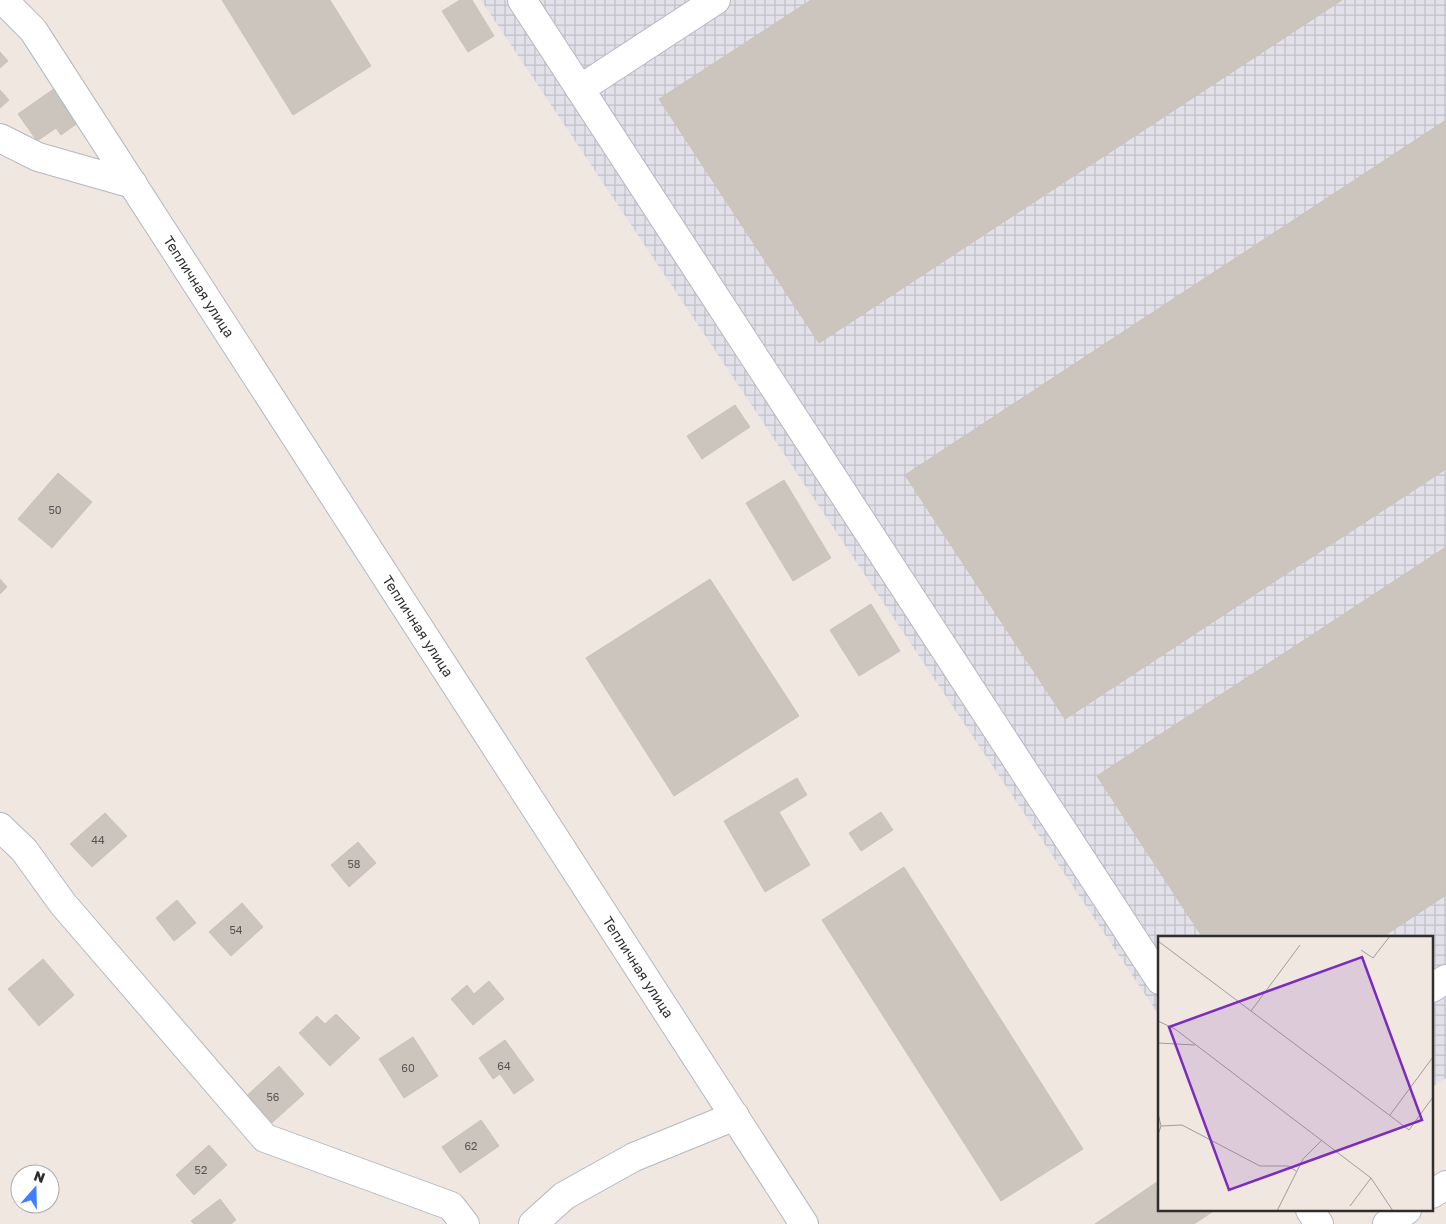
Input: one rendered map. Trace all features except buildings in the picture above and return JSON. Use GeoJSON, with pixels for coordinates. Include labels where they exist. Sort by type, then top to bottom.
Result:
{"type":"FeatureCollection","features":[{"type":"Feature","properties":{"kind":"street","name":"Тепличная улица"},"geometry":{"type":"LineString","coordinates":[[3,0],[33,30],[804,1224]]}},
{"type":"Feature","properties":{"kind":"street"},"geometry":{"type":"LineString","coordinates":[[522,0],[1158,977]]}},
{"type":"Feature","properties":{"kind":"street"},"geometry":{"type":"LineString","coordinates":[[580,89],[716,0]]}},
{"type":"Feature","properties":{"kind":"street"},"geometry":{"type":"LineString","coordinates":[[0,138],[38,157],[133,184]]}},
{"type":"Feature","properties":{"kind":"street"},"geometry":{"type":"LineString","coordinates":[[0,827],[24,850],[63,904],[265,1138],[451,1206],[465,1224]]}},
{"type":"Feature","properties":{"kind":"street"},"geometry":{"type":"LineString","coordinates":[[1434,987],[1446,980]]}},
{"type":"Feature","properties":{"kind":"street"},"geometry":{"type":"LineString","coordinates":[[533,1224],[564,1196],[634,1157],[735,1116]]}},
{"type":"Feature","properties":{"kind":"street"},"geometry":{"type":"LineString","coordinates":[[1434,1193],[1446,1185]]}},
{"type":"Feature","properties":{"kind":"street"},"geometry":{"type":"LineString","coordinates":[[1311,1212],[1319,1224]]}},
{"type":"Feature","properties":{"kind":"street"},"geometry":{"type":"LineString","coordinates":[[1387,1224],[1405,1212]]}},
{"type":"Feature","properties":{"kind":"shaded area"},"geometry":{"type":"Polygon","coordinates":[[[481,0],[1446,0],[1446,1078],[1434,1086],[1434,936],[1158,936],[1158,1014],[481,0]]]}}]}
